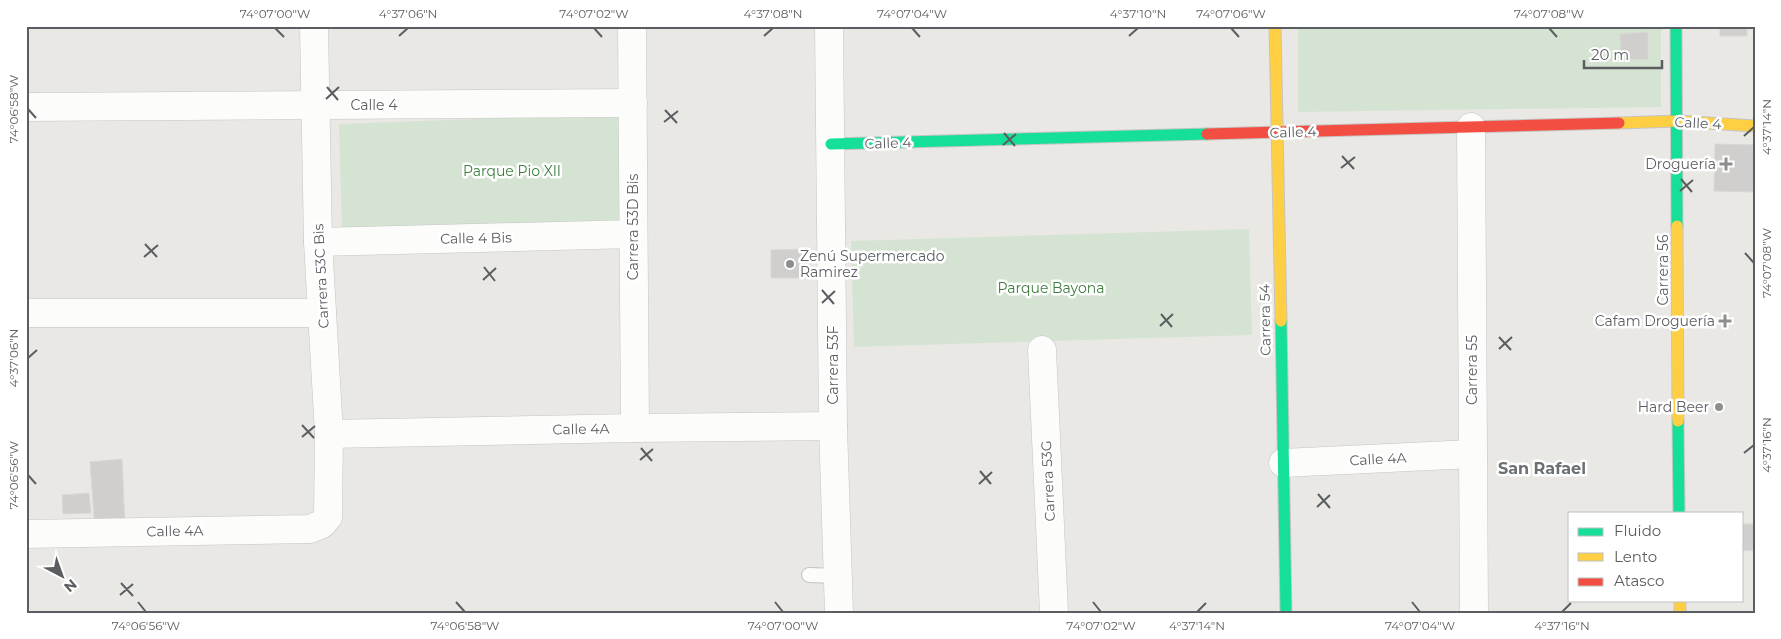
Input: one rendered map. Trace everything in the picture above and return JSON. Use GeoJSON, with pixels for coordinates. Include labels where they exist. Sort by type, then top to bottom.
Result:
{"type":"FeatureCollection","features":[{"type":"Feature","properties":{"kind":"street","name":"Carrera 53C Bis"},"geometry":{"type":"LineString","coordinates":[[314,26],[318,242],[330,434],[328,517],[322,524]]}},
{"type":"Feature","properties":{"kind":"street","name":"Carrera 53D Bis"},"geometry":{"type":"LineString","coordinates":[[632,26],[636,428]]}},
{"type":"Feature","properties":{"kind":"street","name":"Carrera 53F"},"geometry":{"type":"LineString","coordinates":[[830,26],[833,426],[839,613]]}},
{"type":"Feature","properties":{"kind":"street","name":"Carrera 54"},"geometry":{"type":"LineString","coordinates":[[1275,26],[1286,613]]}},
{"type":"Feature","properties":{"kind":"street","name":"Carrera 56"},"geometry":{"type":"LineString","coordinates":[[1676,26],[1679,512]]}},
{"type":"Feature","properties":{"kind":"street","name":"Calle 4"},"geometry":{"type":"LineString","coordinates":[[26,107],[633,103]]}},
{"type":"Feature","properties":{"kind":"street","name":"Calle 4"},"geometry":{"type":"LineString","coordinates":[[831,144],[1677,121],[1755,126]]}},
{"type":"Feature","properties":{"kind":"street","name":"Carrera 55"},"geometry":{"type":"LineString","coordinates":[[1472,127],[1474,613]]}},
{"type":"Feature","properties":{"kind":"street","name":"Calle 4 Bis"},"geometry":{"type":"LineString","coordinates":[[318,242],[634,234]]}},
{"type":"Feature","properties":{"kind":"street"},"geometry":{"type":"LineString","coordinates":[[26,313],[322,313]]}},
{"type":"Feature","properties":{"kind":"street","name":"Carrera 53G"},"geometry":{"type":"LineString","coordinates":[[1042,350],[1054,613]]}},
{"type":"Feature","properties":{"kind":"street","name":"Calle 4A"},"geometry":{"type":"LineString","coordinates":[[330,434],[833,426]]}},
{"type":"Feature","properties":{"kind":"street","name":"Calle 4A"},"geometry":{"type":"LineString","coordinates":[[1283,463],[1472,454]]}},
{"type":"Feature","properties":{"kind":"street","name":"Calle 4A"},"geometry":{"type":"LineString","coordinates":[[26,534],[310,529],[322,524]]}},
{"type":"Feature","properties":{"kind":"lane"},"geometry":{"type":"LineString","coordinates":[[809,575],[838,576]]}},
{"type":"Feature","properties":{"kind":"green space"},"geometry":{"type":"Polygon","coordinates":[[[1298,26],[1661,26],[1661,107],[1298,112],[1298,26]]]}},
{"type":"Feature","properties":{"kind":"green space","name":"Parque Pio XII"},"geometry":{"type":"Polygon","coordinates":[[[618,114],[621,220],[342,230],[339,124],[618,114]]]}},
{"type":"Feature","properties":{"kind":"green space","name":"Parque Bayona"},"geometry":{"type":"Polygon","coordinates":[[[1249,229],[1252,335],[854,347],[851,241],[1249,229]]]}},
{"type":"Feature","properties":{"kind":"building"},"geometry":{"type":"Polygon","coordinates":[[[1720,26],[1747,26],[1747,36],[1720,36],[1720,26]]]}},
{"type":"Feature","properties":{"kind":"building"},"geometry":{"type":"Polygon","coordinates":[[[1648,32],[1648,59],[1621,60],[1620,34],[1648,32]]]}},
{"type":"Feature","properties":{"kind":"building"},"geometry":{"type":"Polygon","coordinates":[[[1715,144],[1755,145],[1755,192],[1714,191],[1715,144]]]}},
{"type":"Feature","properties":{"kind":"building","name":"Zenú Supermercado Ramirez"},"geometry":{"type":"Polygon","coordinates":[[[808,249],[808,278],[771,278],[771,250],[808,249]]]}},
{"type":"Feature","properties":{"kind":"building"},"geometry":{"type":"Polygon","coordinates":[[[122,459],[125,528],[95,530],[90,462],[122,459]]]}},
{"type":"Feature","properties":{"kind":"building"},"geometry":{"type":"Polygon","coordinates":[[[89,493],[91,513],[63,514],[62,495],[89,493]]]}},
{"type":"Feature","properties":{"kind":"building"},"geometry":{"type":"Polygon","coordinates":[[[1744,524],[1755,524],[1755,551],[1744,550],[1744,524]]]}},
{"type":"Feature","properties":{"kind":"traffic: fast"},"geometry":{"type":"LineString","coordinates":[[1676,26],[1677,226]]}},
{"type":"Feature","properties":{"kind":"traffic: fast"},"geometry":{"type":"LineString","coordinates":[[831,144],[1207,134]]}},
{"type":"Feature","properties":{"kind":"traffic: fast"},"geometry":{"type":"LineString","coordinates":[[1281,321],[1286,613]]}},
{"type":"Feature","properties":{"kind":"traffic: fast"},"geometry":{"type":"LineString","coordinates":[[1678,421],[1679,512]]}},
{"type":"Feature","properties":{"kind":"traffic: slow"},"geometry":{"type":"LineString","coordinates":[[1275,26],[1281,321]]}},
{"type":"Feature","properties":{"kind":"traffic: slow"},"geometry":{"type":"LineString","coordinates":[[1619,123],[1677,121],[1755,126]]}},
{"type":"Feature","properties":{"kind":"traffic: slow"},"geometry":{"type":"LineString","coordinates":[[1677,226],[1678,421]]}},
{"type":"Feature","properties":{"kind":"traffic: slow"},"geometry":{"type":"LineString","coordinates":[[1680,602],[1680,613]]}},
{"type":"Feature","properties":{"kind":"traffic: jam"},"geometry":{"type":"LineString","coordinates":[[1207,134],[1619,123]]}},
{"type":"Feature","properties":{"kind":"place","name":"Droguería"},"geometry":{"type":"Point","coordinates":[1726,164]}},
{"type":"Feature","properties":{"kind":"place","name":"Zenú Supermercado Ramirez"},"geometry":{"type":"Point","coordinates":[790,264]}},
{"type":"Feature","properties":{"kind":"place","name":"Cafam Droguería"},"geometry":{"type":"Point","coordinates":[1725,321]}},
{"type":"Feature","properties":{"kind":"place","name":"Hard Beer"},"geometry":{"type":"Point","coordinates":[1719,407]}},
{"type":"Feature","properties":{"kind":"district","name":"San Rafael"},"geometry":{"type":"Point","coordinates":[1542,468]}}]}
